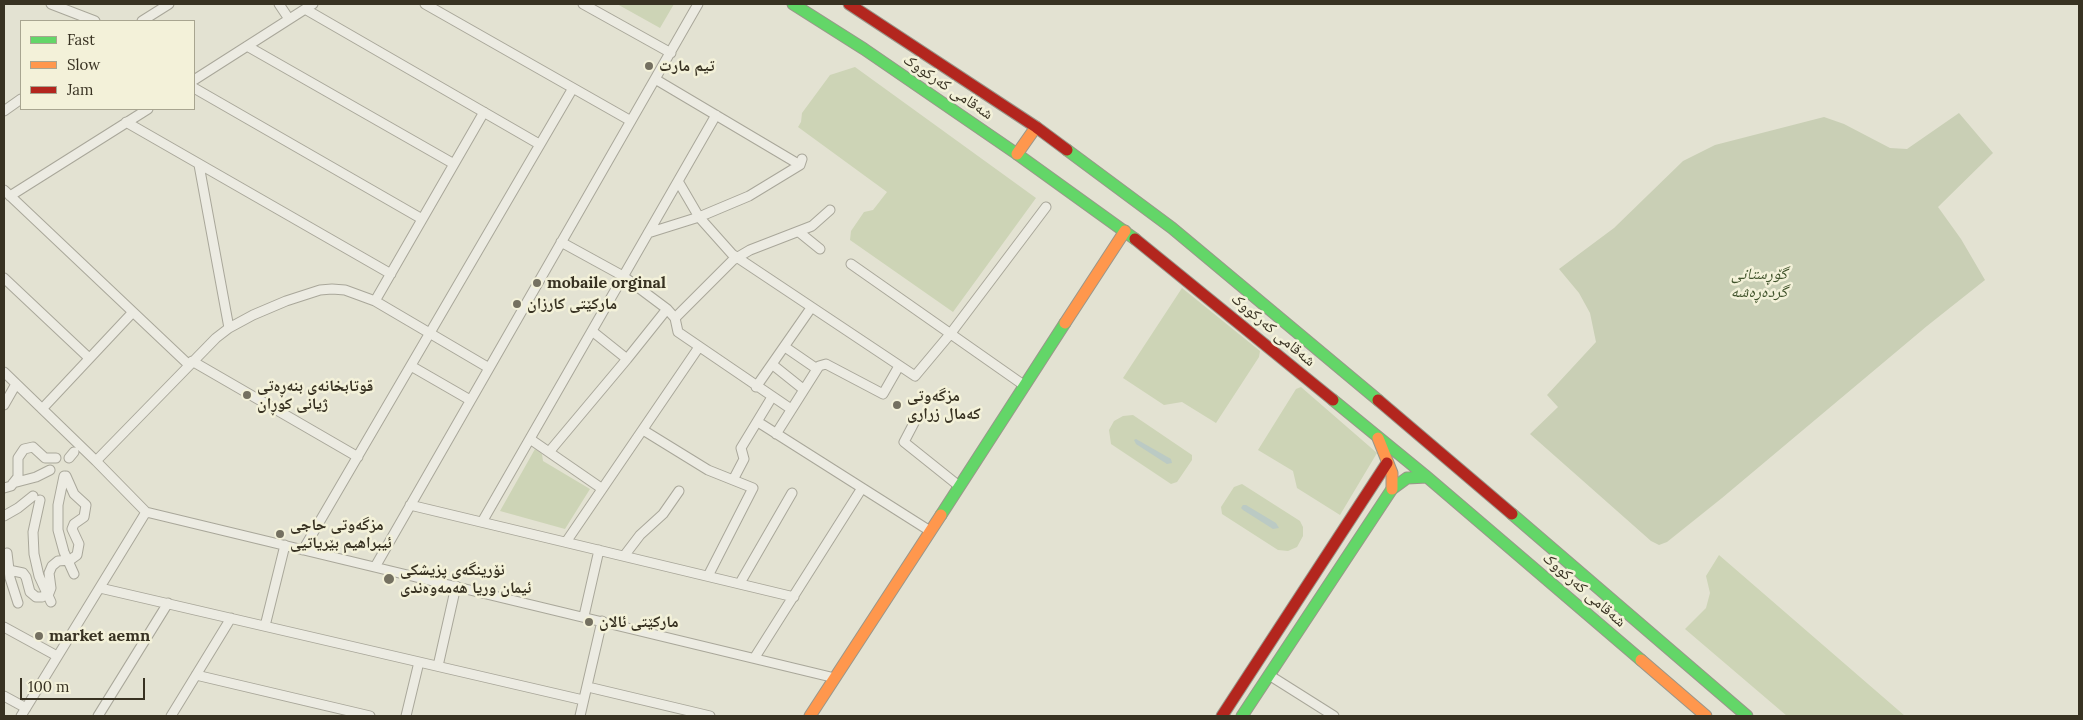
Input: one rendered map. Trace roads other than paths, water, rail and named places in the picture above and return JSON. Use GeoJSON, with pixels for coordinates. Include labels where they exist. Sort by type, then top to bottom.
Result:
{"type":"FeatureCollection","features":[{"type":"Feature","properties":{"kind":"main road","name":"شەقامی کەرکووک"},"geometry":{"type":"LineString","coordinates":[[793,4],[1017,154],[1125,231],[1260,339],[1426,477],[1706,716]]}},
{"type":"Feature","properties":{"kind":"main road","name":"شەقامی کەرکووک"},"geometry":{"type":"LineString","coordinates":[[849,4],[1036,127],[1172,228],[1400,418],[1747,716]]}},
{"type":"Feature","properties":{"kind":"main road"},"geometry":{"type":"LineString","coordinates":[[1017,154],[1036,127]]}},
{"type":"Feature","properties":{"kind":"main road"},"geometry":{"type":"LineString","coordinates":[[810,716],[1125,231]]}},
{"type":"Feature","properties":{"kind":"main road"},"geometry":{"type":"LineString","coordinates":[[1378,438],[1392,473],[1392,489]]}},
{"type":"Feature","properties":{"kind":"main road"},"geometry":{"type":"LineString","coordinates":[[1222,716],[1387,463]]}},
{"type":"Feature","properties":{"kind":"main road"},"geometry":{"type":"LineString","coordinates":[[1245,715],[1269,675],[1392,489],[1407,478],[1426,477]]}},
{"type":"Feature","properties":{"kind":"street"},"geometry":{"type":"LineString","coordinates":[[51,4],[92,20]]}},
{"type":"Feature","properties":{"kind":"street"},"geometry":{"type":"LineString","coordinates":[[279,4],[289,19]]}},
{"type":"Feature","properties":{"kind":"street"},"geometry":{"type":"LineString","coordinates":[[426,4],[631,121]]}},
{"type":"Feature","properties":{"kind":"street"},"geometry":{"type":"LineString","coordinates":[[583,4],[671,53]]}},
{"type":"Feature","properties":{"kind":"street"},"geometry":{"type":"LineString","coordinates":[[375,566],[698,4]]}},
{"type":"Feature","properties":{"kind":"street"},"geometry":{"type":"LineString","coordinates":[[144,20],[166,5]]}},
{"type":"Feature","properties":{"kind":"street"},"geometry":{"type":"LineString","coordinates":[[195,79],[309,6],[539,144]]}},
{"type":"Feature","properties":{"kind":"street"},"geometry":{"type":"LineString","coordinates":[[247,46],[454,164]]}},
{"type":"Feature","properties":{"kind":"street"},"geometry":{"type":"LineString","coordinates":[[648,233],[699,217],[749,196],[801,162],[655,79]]}},
{"type":"Feature","properties":{"kind":"street"},"geometry":{"type":"LineString","coordinates":[[303,550],[539,144],[574,88]]}},
{"type":"Feature","properties":{"kind":"street"},"geometry":{"type":"LineString","coordinates":[[195,89],[422,219]]}},
{"type":"Feature","properties":{"kind":"street"},"geometry":{"type":"LineString","coordinates":[[4,111],[20,101]]}},
{"type":"Feature","properties":{"kind":"street"},"geometry":{"type":"LineString","coordinates":[[145,110],[7,193],[190,363],[358,457]]}},
{"type":"Feature","properties":{"kind":"street"},"geometry":{"type":"LineString","coordinates":[[375,301],[484,112]]}},
{"type":"Feature","properties":{"kind":"street"},"geometry":{"type":"LineString","coordinates":[[482,522],[716,115]]}},
{"type":"Feature","properties":{"kind":"street"},"geometry":{"type":"LineString","coordinates":[[126,122],[391,274]]}},
{"type":"Feature","properties":{"kind":"street"},"geometry":{"type":"LineString","coordinates":[[199,165],[229,328]]}},
{"type":"Feature","properties":{"kind":"street"},"geometry":{"type":"LineString","coordinates":[[678,181],[699,217],[737,257],[915,376],[951,333],[1046,207]]}},
{"type":"Feature","properties":{"kind":"street"},"geometry":{"type":"LineString","coordinates":[[675,318],[719,272],[737,257],[758,246],[812,226],[830,210]]}},
{"type":"Feature","properties":{"kind":"street"},"geometry":{"type":"LineString","coordinates":[[799,232],[820,249]]}},
{"type":"Feature","properties":{"kind":"street"},"geometry":{"type":"LineString","coordinates":[[561,242],[622,276],[667,309],[675,318],[678,332],[756,387],[791,409]]}},
{"type":"Feature","properties":{"kind":"street"},"geometry":{"type":"LineString","coordinates":[[851,264],[1025,386]]}},
{"type":"Feature","properties":{"kind":"street"},"geometry":{"type":"LineString","coordinates":[[4,278],[89,358]]}},
{"type":"Feature","properties":{"kind":"street"},"geometry":{"type":"LineString","coordinates":[[96,461],[204,348],[229,328],[286,300],[320,290],[332,288],[345,290],[375,301],[489,368]]}},
{"type":"Feature","properties":{"kind":"street"},"geometry":{"type":"LineString","coordinates":[[756,387],[811,308]]}},
{"type":"Feature","properties":{"kind":"street"},"geometry":{"type":"LineString","coordinates":[[549,452],[627,360],[667,309]]}},
{"type":"Feature","properties":{"kind":"street"},"geometry":{"type":"LineString","coordinates":[[42,409],[133,312]]}},
{"type":"Feature","properties":{"kind":"street"},"geometry":{"type":"LineString","coordinates":[[592,331],[627,360]]}},
{"type":"Feature","properties":{"kind":"street"},"geometry":{"type":"LineString","coordinates":[[785,346],[817,369]]}},
{"type":"Feature","properties":{"kind":"street"},"geometry":{"type":"LineString","coordinates":[[566,542],[601,488],[699,347]]}},
{"type":"Feature","properties":{"kind":"street"},"geometry":{"type":"LineString","coordinates":[[776,434],[817,369],[826,364],[883,394],[900,366]]}},
{"type":"Feature","properties":{"kind":"street"},"geometry":{"type":"LineString","coordinates":[[772,365],[803,389]]}},
{"type":"Feature","properties":{"kind":"street"},"geometry":{"type":"LineString","coordinates":[[411,366],[470,400]]}},
{"type":"Feature","properties":{"kind":"street"},"geometry":{"type":"LineString","coordinates":[[4,372],[146,512],[755,657],[835,678]]}},
{"type":"Feature","properties":{"kind":"street"},"geometry":{"type":"LineString","coordinates":[[4,405],[16,384]]}},
{"type":"Feature","properties":{"kind":"street"},"geometry":{"type":"LineString","coordinates":[[732,480],[744,459],[741,448],[772,397]]}},
{"type":"Feature","properties":{"kind":"street"},"geometry":{"type":"LineString","coordinates":[[915,420],[904,442],[959,486]]}},
{"type":"Feature","properties":{"kind":"street"},"geometry":{"type":"LineString","coordinates":[[758,422],[930,531]]}},
{"type":"Feature","properties":{"kind":"street"},"geometry":{"type":"LineString","coordinates":[[643,430],[708,470],[753,488],[708,576]]}},
{"type":"Feature","properties":{"kind":"street"},"geometry":{"type":"LineString","coordinates":[[530,439],[601,488]]}},
{"type":"Feature","properties":{"kind":"street"},"geometry":{"type":"LineString","coordinates":[[4,488],[15,482],[19,472],[18,458],[24,449],[33,447],[45,458],[56,458]]}},
{"type":"Feature","properties":{"kind":"street"},"geometry":{"type":"LineString","coordinates":[[4,483],[15,482],[50,470]]}},
{"type":"Feature","properties":{"kind":"street"},"geometry":{"type":"LineString","coordinates":[[49,598],[52,585],[50,570],[55,563],[68,561],[75,558],[79,551],[79,544],[72,529],[74,524],[84,517],[86,509],[84,502],[72,491],[65,476],[59,493],[60,542],[68,561],[74,574]]}},
{"type":"Feature","properties":{"kind":"street"},"geometry":{"type":"LineString","coordinates":[[755,657],[862,488]]}},
{"type":"Feature","properties":{"kind":"street"},"geometry":{"type":"LineString","coordinates":[[624,556],[640,535],[663,514],[679,491]]}},
{"type":"Feature","properties":{"kind":"street"},"geometry":{"type":"LineString","coordinates":[[740,583],[792,493]]}},
{"type":"Feature","properties":{"kind":"street"},"geometry":{"type":"LineString","coordinates":[[4,516],[36,498],[33,545],[36,566],[49,598]]}},
{"type":"Feature","properties":{"kind":"street"},"geometry":{"type":"LineString","coordinates":[[410,506],[794,596]]}},
{"type":"Feature","properties":{"kind":"street"},"geometry":{"type":"LineString","coordinates":[[21,716],[146,512]]}},
{"type":"Feature","properties":{"kind":"street"},"geometry":{"type":"LineString","coordinates":[[265,626],[285,545]]}},
{"type":"Feature","properties":{"kind":"street"},"geometry":{"type":"LineString","coordinates":[[584,616],[599,550]]}},
{"type":"Feature","properties":{"kind":"street"},"geometry":{"type":"LineString","coordinates":[[7,553],[6,570],[18,603]]}},
{"type":"Feature","properties":{"kind":"street"},"geometry":{"type":"LineString","coordinates":[[6,570],[23,573],[33,596],[49,598]]}},
{"type":"Feature","properties":{"kind":"street"},"geometry":{"type":"LineString","coordinates":[[438,666],[456,586]]}},
{"type":"Feature","properties":{"kind":"street"},"geometry":{"type":"LineString","coordinates":[[100,588],[583,700]]}},
{"type":"Feature","properties":{"kind":"street"},"geometry":{"type":"LineString","coordinates":[[98,716],[168,603]]}},
{"type":"Feature","properties":{"kind":"street"},"geometry":{"type":"LineString","coordinates":[[171,716],[231,618]]}},
{"type":"Feature","properties":{"kind":"street"},"geometry":{"type":"LineString","coordinates":[[580,716],[602,621]]}},
{"type":"Feature","properties":{"kind":"street"},"geometry":{"type":"LineString","coordinates":[[4,627],[57,656]]}},
{"type":"Feature","properties":{"kind":"street"},"geometry":{"type":"LineString","coordinates":[[406,716],[419,662]]}},
{"type":"Feature","properties":{"kind":"street"},"geometry":{"type":"LineString","coordinates":[[196,675],[357,715],[370,716]]}},
{"type":"Feature","properties":{"kind":"street"},"geometry":{"type":"LineString","coordinates":[[1269,675],[1334,716]]}},
{"type":"Feature","properties":{"kind":"street"},"geometry":{"type":"LineString","coordinates":[[588,687],[710,716]]}},
{"type":"Feature","properties":{"kind":"street"},"geometry":{"type":"LineString","coordinates":[[4,696],[26,708]]}},
{"type":"Feature","properties":{"kind":"place","name":"تیم مارت"},"geometry":{"type":"Point","coordinates":[649,66]}},
{"type":"Feature","properties":{"kind":"place","name":"mobaile orginal"},"geometry":{"type":"Point","coordinates":[537,283]}},
{"type":"Feature","properties":{"kind":"place","name":"مارکێتی کارزان"},"geometry":{"type":"Point","coordinates":[517,304]}},
{"type":"Feature","properties":{"kind":"place","name":"قوتابخانەی بنەڕەتی ژیانی کوڕان"},"geometry":{"type":"Point","coordinates":[247,395]}},
{"type":"Feature","properties":{"kind":"place","name":"مزگەوتی کەمال زراری"},"geometry":{"type":"Point","coordinates":[897,405]}},
{"type":"Feature","properties":{"kind":"place","name":"مزگەوتی حاجی ئیبراهیم بێریاتیی"},"geometry":{"type":"Point","coordinates":[280,534]}},
{"type":"Feature","properties":{"kind":"place","name":"نۆرینگەی پزیشکی ئیمان وریا هەمەوەندی"},"geometry":{"type":"Point","coordinates":[389,579]}},
{"type":"Feature","properties":{"kind":"place","name":"مارکێتی ئالان"},"geometry":{"type":"Point","coordinates":[589,622]}},
{"type":"Feature","properties":{"kind":"place","name":"market aemn"},"geometry":{"type":"Point","coordinates":[39,636]}},
{"type":"Feature","properties":{"kind":"park label","name":"گۆڕستانی گردەڕەشە"},"geometry":{"type":"Point","coordinates":[1759,283]}}]}
